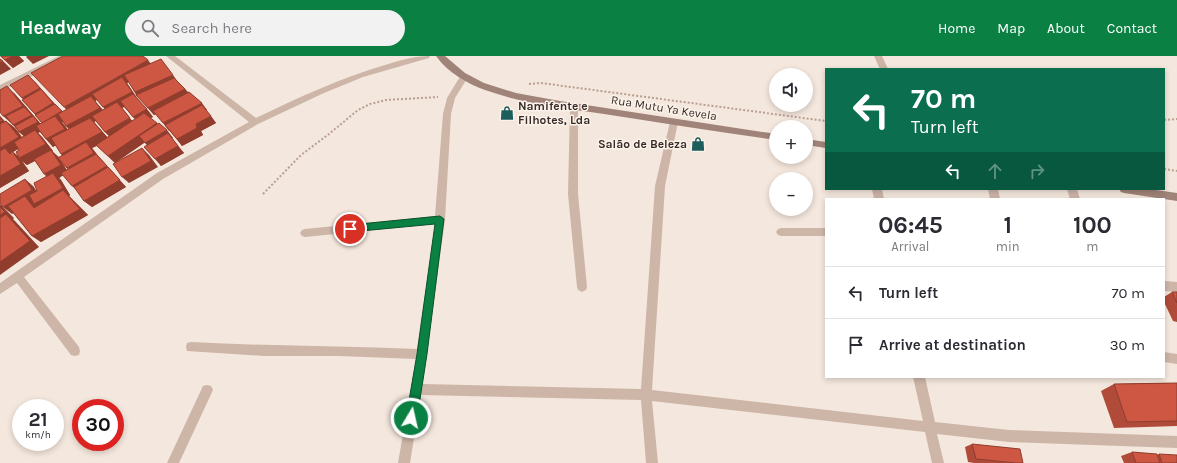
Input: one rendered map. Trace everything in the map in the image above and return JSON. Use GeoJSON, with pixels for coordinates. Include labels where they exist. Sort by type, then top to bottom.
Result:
{"type":"FeatureCollection","features":[{"type":"Feature","properties":{"kind":"main road","name":"Rua Mutu Ya Kevela"},"geometry":{"type":"LineString","coordinates":[[440,56],[449,66],[464,77],[486,87],[510,95],[574,107],[769,136]]}},
{"type":"Feature","properties":{"kind":"main road"},"geometry":{"type":"LineString","coordinates":[[813,143],[825,145]]}},
{"type":"Feature","properties":{"kind":"main road"},"geometry":{"type":"LineString","coordinates":[[1131,190],[1177,197]]}},
{"type":"Feature","properties":{"kind":"street"},"geometry":{"type":"LineString","coordinates":[[0,89],[66,56]]}},
{"type":"Feature","properties":{"kind":"street"},"geometry":{"type":"LineString","coordinates":[[170,56],[255,122]]}},
{"type":"Feature","properties":{"kind":"street"},"geometry":{"type":"LineString","coordinates":[[0,289],[160,176],[255,122],[321,90],[360,75],[426,56]]}},
{"type":"Feature","properties":{"kind":"street"},"geometry":{"type":"LineString","coordinates":[[878,56],[884,68]]}},
{"type":"Feature","properties":{"kind":"street"},"geometry":{"type":"LineString","coordinates":[[404,463],[422,354],[440,219],[447,114],[451,98],[464,77]]}},
{"type":"Feature","properties":{"kind":"street"},"geometry":{"type":"LineString","coordinates":[[574,107],[573,194],[582,287]]}},
{"type":"Feature","properties":{"kind":"street"},"geometry":{"type":"LineString","coordinates":[[652,463],[646,395],[660,186],[674,122]]}},
{"type":"Feature","properties":{"kind":"street"},"geometry":{"type":"LineString","coordinates":[[305,233],[440,219]]}},
{"type":"Feature","properties":{"kind":"street"},"geometry":{"type":"LineString","coordinates":[[781,232],[825,232]]}},
{"type":"Feature","properties":{"kind":"street"},"geometry":{"type":"LineString","coordinates":[[18,277],[75,351]]}},
{"type":"Feature","properties":{"kind":"street"},"geometry":{"type":"LineString","coordinates":[[1165,286],[1177,287]]}},
{"type":"Feature","properties":{"kind":"street"},"geometry":{"type":"LineString","coordinates":[[191,347],[258,351],[339,351],[422,354]]}},
{"type":"Feature","properties":{"kind":"street"},"geometry":{"type":"LineString","coordinates":[[1165,357],[1177,358]]}},
{"type":"Feature","properties":{"kind":"street"},"geometry":{"type":"LineString","coordinates":[[919,378],[938,463]]}},
{"type":"Feature","properties":{"kind":"street"},"geometry":{"type":"LineString","coordinates":[[416,389],[646,395],[1009,436],[1177,442]]}},
{"type":"Feature","properties":{"kind":"street"},"geometry":{"type":"LineString","coordinates":[[172,463],[207,390]]}},
{"type":"Feature","properties":{"kind":"path"},"geometry":{"type":"LineString","coordinates":[[525,84],[541,83],[825,121]]}},
{"type":"Feature","properties":{"kind":"path"},"geometry":{"type":"LineString","coordinates":[[263,194],[298,157],[329,134],[344,118],[357,110],[372,103],[394,99],[415,97],[451,98]]}},
{"type":"Feature","properties":{"kind":"path"},"geometry":{"type":"LineString","coordinates":[[1165,120],[1177,119]]}},
{"type":"Feature","properties":{"kind":"path"},"geometry":{"type":"LineString","coordinates":[[1165,169],[1177,171]]}},
{"type":"Feature","properties":{"kind":"building"},"geometry":{"type":"Polygon","coordinates":[[[1,56],[13,56],[5,60],[1,56]]]}},
{"type":"Feature","properties":{"kind":"building"},"geometry":{"type":"Polygon","coordinates":[[[63,56],[143,56],[148,60],[64,107],[31,73],[63,56]]]}},
{"type":"Feature","properties":{"kind":"building"},"geometry":{"type":"Polygon","coordinates":[[[161,59],[173,75],[135,92],[124,75],[161,59]]]}},
{"type":"Feature","properties":{"kind":"building"},"geometry":{"type":"Polygon","coordinates":[[[28,75],[40,88],[22,98],[10,85],[28,75]]]}},
{"type":"Feature","properties":{"kind":"building"},"geometry":{"type":"Polygon","coordinates":[[[122,77],[132,92],[103,107],[92,94],[122,77]]]}},
{"type":"Feature","properties":{"kind":"building"},"geometry":{"type":"Polygon","coordinates":[[[174,78],[185,89],[148,108],[136,95],[174,78]]]}},
{"type":"Feature","properties":{"kind":"building"},"geometry":{"type":"Polygon","coordinates":[[[7,86],[23,106],[3,116],[0,112],[0,90],[7,86]]]}},
{"type":"Feature","properties":{"kind":"building"},"geometry":{"type":"Polygon","coordinates":[[[41,89],[53,103],[35,114],[22,100],[41,89]]]}},
{"type":"Feature","properties":{"kind":"building"},"geometry":{"type":"Polygon","coordinates":[[[189,92],[202,103],[163,123],[153,111],[189,92]]]}},
{"type":"Feature","properties":{"kind":"building"},"geometry":{"type":"Polygon","coordinates":[[[133,94],[147,109],[133,117],[120,101],[133,94]]]}},
{"type":"Feature","properties":{"kind":"building"},"geometry":{"type":"Polygon","coordinates":[[[91,96],[100,108],[66,126],[58,114],[91,96]]]}},
{"type":"Feature","properties":{"kind":"building"},"geometry":{"type":"Polygon","coordinates":[[[117,102],[130,118],[105,132],[92,116],[117,102]]]}},
{"type":"Feature","properties":{"kind":"building"},"geometry":{"type":"Polygon","coordinates":[[[55,104],[62,111],[42,123],[35,115],[55,104]]]}},
{"type":"Feature","properties":{"kind":"building"},"geometry":{"type":"Polygon","coordinates":[[[202,105],[211,116],[196,124],[197,128],[177,139],[165,125],[202,105]]]}},
{"type":"Feature","properties":{"kind":"building"},"geometry":{"type":"Polygon","coordinates":[[[24,107],[32,115],[13,125],[6,116],[24,107]]]}},
{"type":"Feature","properties":{"kind":"building"},"geometry":{"type":"Polygon","coordinates":[[[144,113],[157,123],[108,156],[96,145],[144,113]]]}},
{"type":"Feature","properties":{"kind":"building"},"geometry":{"type":"Polygon","coordinates":[[[33,116],[38,122],[19,132],[15,126],[33,116]]]}},
{"type":"Feature","properties":{"kind":"building"},"geometry":{"type":"Polygon","coordinates":[[[55,116],[65,129],[46,139],[36,126],[55,116]]]}},
{"type":"Feature","properties":{"kind":"building"},"geometry":{"type":"Polygon","coordinates":[[[90,118],[102,132],[61,154],[51,138],[90,118]]]}},
{"type":"Feature","properties":{"kind":"building"},"geometry":{"type":"Polygon","coordinates":[[[6,121],[19,137],[0,148],[0,124],[6,121]]]}},
{"type":"Feature","properties":{"kind":"building"},"geometry":{"type":"Polygon","coordinates":[[[159,123],[167,130],[145,143],[139,136],[159,123]]]}},
{"type":"Feature","properties":{"kind":"building"},"geometry":{"type":"Polygon","coordinates":[[[35,130],[46,144],[19,158],[16,152],[19,150],[14,142],[35,130]]]}},
{"type":"Feature","properties":{"kind":"building"},"geometry":{"type":"Polygon","coordinates":[[[168,133],[178,146],[155,159],[144,147],[168,133]]]}},
{"type":"Feature","properties":{"kind":"building"},"geometry":{"type":"Polygon","coordinates":[[[86,142],[94,153],[67,168],[58,158],[86,142]]]}},
{"type":"Feature","properties":{"kind":"building"},"geometry":{"type":"Polygon","coordinates":[[[5,148],[10,154],[12,151],[21,164],[0,176],[0,151],[5,148]]]}},
{"type":"Feature","properties":{"kind":"building"},"geometry":{"type":"Polygon","coordinates":[[[142,148],[151,161],[122,177],[113,164],[142,148]]]}},
{"type":"Feature","properties":{"kind":"building"},"geometry":{"type":"Polygon","coordinates":[[[51,150],[61,165],[44,174],[34,159],[51,150]]]}},
{"type":"Feature","properties":{"kind":"building"},"geometry":{"type":"Polygon","coordinates":[[[96,154],[107,166],[72,186],[61,173],[96,154]]]}},
{"type":"Feature","properties":{"kind":"building"},"geometry":{"type":"Polygon","coordinates":[[[108,167],[120,180],[84,201],[74,187],[108,167]]]}},
{"type":"Feature","properties":{"kind":"building"},"geometry":{"type":"Polygon","coordinates":[[[53,173],[63,188],[34,204],[29,195],[37,191],[34,183],[53,173]]]}},
{"type":"Feature","properties":{"kind":"building"},"geometry":{"type":"Polygon","coordinates":[[[25,179],[32,190],[3,207],[0,203],[0,194],[25,179]]]}},
{"type":"Feature","properties":{"kind":"building"},"geometry":{"type":"Polygon","coordinates":[[[63,190],[80,209],[32,236],[8,206],[25,196],[34,208],[63,190]]]}},
{"type":"Feature","properties":{"kind":"building"},"geometry":{"type":"Polygon","coordinates":[[[0,207],[5,212],[0,215],[0,207]]]}},
{"type":"Feature","properties":{"kind":"building"},"geometry":{"type":"Polygon","coordinates":[[[6,214],[30,241],[0,262],[0,218],[6,214]]]}},
{"type":"Feature","properties":{"kind":"building"},"geometry":{"type":"Polygon","coordinates":[[[1172,292],[1177,292],[1177,303],[1172,292]]]}},
{"type":"Feature","properties":{"kind":"building"},"geometry":{"type":"Polygon","coordinates":[[[1177,383],[1177,421],[1127,422],[1114,384],[1177,383]]]}},
{"type":"Feature","properties":{"kind":"building"},"geometry":{"type":"Polygon","coordinates":[[[972,444],[1020,449],[1023,463],[976,459],[972,444]]]}},
{"type":"Feature","properties":{"kind":"building"},"geometry":{"type":"Polygon","coordinates":[[[1132,452],[1157,454],[1160,463],[1136,463],[1132,452]]]}},
{"type":"Feature","properties":{"kind":"building"},"geometry":{"type":"Polygon","coordinates":[[[1159,454],[1177,455],[1177,463],[1162,463],[1159,454]]]}},
{"type":"Feature","properties":{"kind":"place","name":"Namifente e Filhotes, Lda"},"geometry":{"type":"Point","coordinates":[507,113]}},
{"type":"Feature","properties":{"kind":"place","name":"Salão de Beleza"},"geometry":{"type":"Point","coordinates":[698,144]}},
{"type":"Feature","properties":{"kind":"route"},"geometry":{"type":"LineString","coordinates":[[350,229],[440,219],[422,354],[411,418]]}}]}
